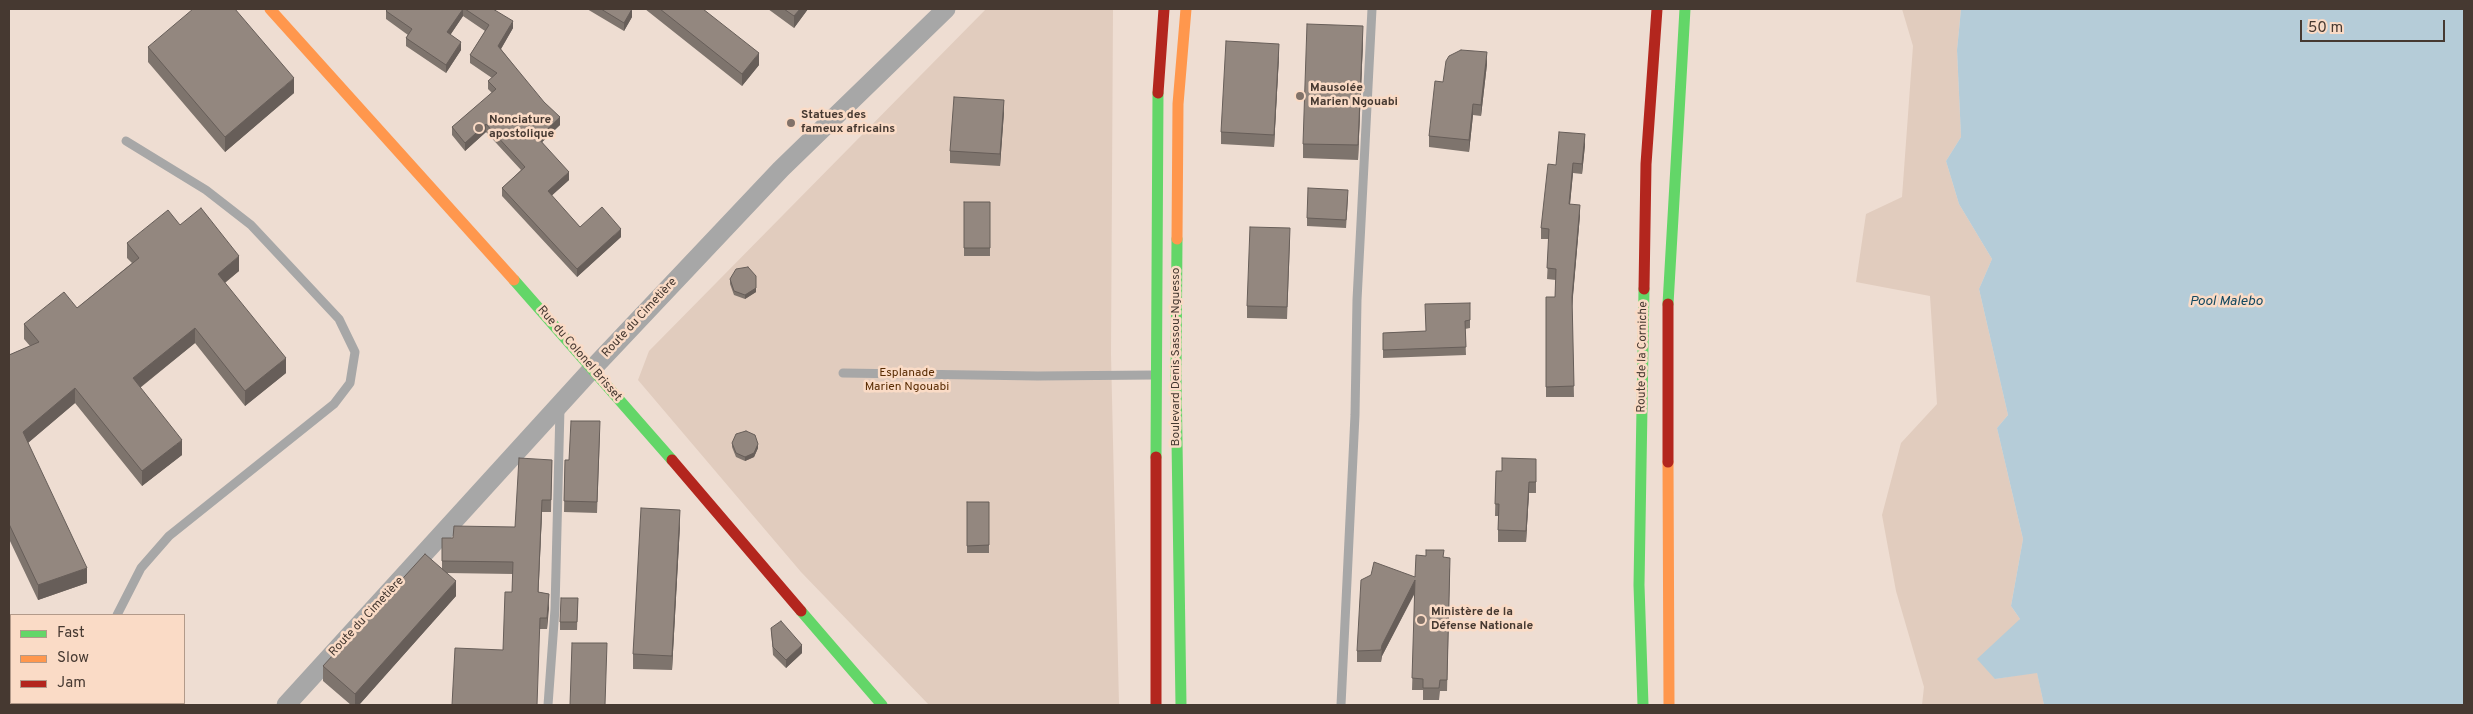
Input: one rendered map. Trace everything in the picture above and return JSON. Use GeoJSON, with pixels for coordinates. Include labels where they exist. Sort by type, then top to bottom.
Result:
{"type":"FeatureCollection","features":[{"type":"Feature","properties":{"kind":"main road","name":"Rue du Colonel Brisset"},"geometry":{"type":"LineString","coordinates":[[270,9],[593,368],[882,705]]}},
{"type":"Feature","properties":{"kind":"main road"},"geometry":{"type":"LineString","coordinates":[[1150,9],[1164,15]]}},
{"type":"Feature","properties":{"kind":"main road","name":"Boulevard Denis Sassou-Nguesso"},"geometry":{"type":"LineString","coordinates":[[1181,705],[1176,356],[1178,104],[1186,9]]}},
{"type":"Feature","properties":{"kind":"main road","name":"Route de la Corniche"},"geometry":{"type":"LineString","coordinates":[[1643,705],[1639,585],[1646,164],[1657,9]]}},
{"type":"Feature","properties":{"kind":"main road","name":"Route de la Corniche"},"geometry":{"type":"LineString","coordinates":[[1670,705],[1667,324],[1685,9]]}},
{"type":"Feature","properties":{"kind":"main road","name":"Boulevard Denis Sassou-Nguesso"},"geometry":{"type":"LineString","coordinates":[[1156,705],[1158,66],[1164,15]]}},
{"type":"Feature","properties":{"kind":"street","name":"Route du Cimetière"},"geometry":{"type":"LineString","coordinates":[[286,705],[593,368],[782,169],[946,9]]}},
{"type":"Feature","properties":{"kind":"lane"},"geometry":{"type":"LineString","coordinates":[[1341,705],[1355,415],[1357,300],[1372,9]]}},
{"type":"Feature","properties":{"kind":"lane"},"geometry":{"type":"LineString","coordinates":[[118,614],[141,568],[168,536],[334,404],[350,383],[355,352],[339,319],[251,225],[206,190],[126,141]]}},
{"type":"Feature","properties":{"kind":"lane"},"geometry":{"type":"LineString","coordinates":[[843,373],[1038,376],[1156,375]]}},
{"type":"Feature","properties":{"kind":"lane"},"geometry":{"type":"LineString","coordinates":[[548,705],[555,609],[560,404]]}},
{"type":"Feature","properties":{"kind":"green space","name":"Esplanade Marien Ngouabi"},"geometry":{"type":"Polygon","coordinates":[[[986,9],[1113,9],[1111,354],[1119,705],[929,705],[801,572],[638,380],[649,351],[986,9]]]}},
{"type":"Feature","properties":{"kind":"green space"},"geometry":{"type":"Polygon","coordinates":[[[1902,9],[1961,9],[1957,50],[1961,137],[1946,161],[1959,204],[1992,259],[1979,289],[2008,415],[1997,428],[2023,539],[2011,606],[2020,619],[1995,679],[2037,672],[2044,705],[1922,705],[1924,687],[1896,591],[1882,515],[1901,443],[1937,404],[1930,296],[1856,282],[1866,214],[1902,197],[1913,46],[1902,9]]]}},
{"type":"Feature","properties":{"kind":"water","name":"Pool Malebo"},"geometry":{"type":"Polygon","coordinates":[[[1961,9],[2464,9],[2464,705],[2044,705],[2037,673],[1995,679],[1977,659],[2020,619],[2011,606],[2023,539],[1997,428],[2008,415],[1979,289],[1992,259],[1959,204],[1946,161],[1961,137],[1957,50],[1961,9]]]}},
{"type":"Feature","properties":{"kind":"building"},"geometry":{"type":"Polygon","coordinates":[[[193,9],[235,9],[294,78],[225,137],[148,47],[193,9]]]}},
{"type":"Feature","properties":{"kind":"building"},"geometry":{"type":"Polygon","coordinates":[[[388,9],[463,9],[447,32],[461,42],[446,65],[406,38],[412,29],[386,11],[388,9]]]}},
{"type":"Feature","properties":{"kind":"building"},"geometry":{"type":"Polygon","coordinates":[[[465,9],[493,9],[513,21],[498,46],[544,102],[560,117],[538,138],[569,172],[548,191],[580,227],[602,207],[621,229],[577,269],[502,188],[525,167],[486,124],[465,143],[452,127],[496,89],[488,81],[497,73],[470,55],[489,25],[465,9]]]}},
{"type":"Feature","properties":{"kind":"building"},"geometry":{"type":"Polygon","coordinates":[[[601,9],[632,9],[624,23],[601,9]]]}},
{"type":"Feature","properties":{"kind":"building"},"geometry":{"type":"Polygon","coordinates":[[[660,9],[703,9],[759,53],[742,74],[660,9]]]}},
{"type":"Feature","properties":{"kind":"building"},"geometry":{"type":"Polygon","coordinates":[[[784,9],[800,9],[794,16],[784,9]]]}},
{"type":"Feature","properties":{"kind":"building"},"geometry":{"type":"Polygon","coordinates":[[[1307,24],[1363,26],[1358,145],[1303,144],[1307,24]]]}},
{"type":"Feature","properties":{"kind":"building"},"geometry":{"type":"Polygon","coordinates":[[[1226,41],[1279,44],[1274,135],[1221,132],[1226,41]]]}},
{"type":"Feature","properties":{"kind":"building"},"geometry":{"type":"Polygon","coordinates":[[[1461,50],[1487,52],[1481,105],[1473,104],[1469,140],[1429,136],[1435,81],[1443,82],[1446,61],[1449,56],[1461,50]]]}},
{"type":"Feature","properties":{"kind":"building"},"geometry":{"type":"Polygon","coordinates":[[[954,97],[1004,100],[1000,154],[950,151],[954,97]]]}},
{"type":"Feature","properties":{"kind":"building"},"geometry":{"type":"Polygon","coordinates":[[[1559,132],[1585,134],[1582,164],[1573,163],[1569,204],[1580,205],[1572,297],[1574,386],[1546,387],[1546,297],[1555,297],[1556,269],[1547,268],[1549,229],[1541,228],[1548,164],[1556,165],[1559,132]]]}},
{"type":"Feature","properties":{"kind":"building"},"geometry":{"type":"Polygon","coordinates":[[[1308,188],[1348,190],[1346,220],[1307,218],[1308,188]]]}},
{"type":"Feature","properties":{"kind":"building"},"geometry":{"type":"Polygon","coordinates":[[[964,202],[990,202],[990,248],[964,248],[964,202]]]}},
{"type":"Feature","properties":{"kind":"building"},"geometry":{"type":"Polygon","coordinates":[[[201,208],[239,256],[218,274],[286,358],[245,391],[195,328],[133,378],[182,440],[142,471],[75,388],[23,432],[87,568],[38,585],[9,524],[9,355],[39,342],[24,324],[64,292],[77,308],[139,258],[127,243],[168,210],[180,225],[201,208]]]}},
{"type":"Feature","properties":{"kind":"building"},"geometry":{"type":"Polygon","coordinates":[[[1250,227],[1290,228],[1287,307],[1247,306],[1250,227]]]}},
{"type":"Feature","properties":{"kind":"building"},"geometry":{"type":"Polygon","coordinates":[[[748,267],[756,276],[756,288],[745,295],[734,291],[730,279],[736,269],[748,267]]]}},
{"type":"Feature","properties":{"kind":"building"},"geometry":{"type":"Polygon","coordinates":[[[1470,303],[1470,320],[1465,321],[1466,347],[1383,350],[1383,333],[1426,331],[1425,304],[1470,303]]]}},
{"type":"Feature","properties":{"kind":"building"},"geometry":{"type":"Polygon","coordinates":[[[571,421],[600,421],[597,502],[564,501],[565,460],[569,460],[571,421]]]}},
{"type":"Feature","properties":{"kind":"building"},"geometry":{"type":"Polygon","coordinates":[[[746,431],[755,435],[758,444],[754,453],[745,457],[736,453],[732,443],[736,434],[746,431]]]}},
{"type":"Feature","properties":{"kind":"building"},"geometry":{"type":"Polygon","coordinates":[[[519,458],[552,460],[551,500],[542,500],[538,592],[549,594],[547,618],[540,618],[537,705],[452,705],[455,648],[503,650],[505,592],[512,592],[513,562],[442,561],[442,538],[453,538],[454,526],[515,527],[519,458]]]}},
{"type":"Feature","properties":{"kind":"building"},"geometry":{"type":"Polygon","coordinates":[[[1502,458],[1536,459],[1536,482],[1529,482],[1526,531],[1498,530],[1499,504],[1495,504],[1496,471],[1502,471],[1502,458]]]}},
{"type":"Feature","properties":{"kind":"building"},"geometry":{"type":"Polygon","coordinates":[[[967,502],[989,502],[989,545],[967,546],[967,502]]]}},
{"type":"Feature","properties":{"kind":"building"},"geometry":{"type":"Polygon","coordinates":[[[641,508],[680,510],[672,656],[633,654],[641,508]]]}},
{"type":"Feature","properties":{"kind":"building"},"geometry":{"type":"Polygon","coordinates":[[[1426,550],[1444,550],[1443,557],[1450,558],[1447,680],[1440,680],[1439,688],[1423,688],[1423,679],[1412,678],[1415,580],[1381,650],[1357,651],[1361,580],[1371,575],[1374,562],[1415,577],[1416,555],[1426,556],[1426,550]]]}},
{"type":"Feature","properties":{"kind":"building"},"geometry":{"type":"Polygon","coordinates":[[[425,554],[456,581],[355,694],[323,666],[425,554]]]}},
{"type":"Feature","properties":{"kind":"building"},"geometry":{"type":"Polygon","coordinates":[[[561,598],[578,598],[577,622],[560,622],[561,598]]]}},
{"type":"Feature","properties":{"kind":"building"},"geometry":{"type":"Polygon","coordinates":[[[781,621],[802,645],[786,660],[773,647],[771,628],[781,621]]]}},
{"type":"Feature","properties":{"kind":"building"},"geometry":{"type":"Polygon","coordinates":[[[572,643],[607,643],[605,705],[570,705],[572,643]]]}},
{"type":"Feature","properties":{"kind":"traffic: fast"},"geometry":{"type":"LineString","coordinates":[[1668,304],[1685,9]]}},
{"type":"Feature","properties":{"kind":"traffic: fast"},"geometry":{"type":"LineString","coordinates":[[1156,457],[1158,93]]}},
{"type":"Feature","properties":{"kind":"traffic: fast"},"geometry":{"type":"LineString","coordinates":[[1177,239],[1176,375],[1181,705]]}},
{"type":"Feature","properties":{"kind":"traffic: fast"},"geometry":{"type":"LineString","coordinates":[[514,280],[672,460]]}},
{"type":"Feature","properties":{"kind":"traffic: fast"},"geometry":{"type":"LineString","coordinates":[[1643,705],[1639,585],[1644,289]]}},
{"type":"Feature","properties":{"kind":"traffic: fast"},"geometry":{"type":"LineString","coordinates":[[801,611],[882,705]]}},
{"type":"Feature","properties":{"kind":"traffic: slow"},"geometry":{"type":"LineString","coordinates":[[270,9],[514,280]]}},
{"type":"Feature","properties":{"kind":"traffic: slow"},"geometry":{"type":"LineString","coordinates":[[1177,239],[1178,104],[1186,9]]}},
{"type":"Feature","properties":{"kind":"traffic: slow"},"geometry":{"type":"LineString","coordinates":[[1668,462],[1669,705]]}},
{"type":"Feature","properties":{"kind":"traffic: jam"},"geometry":{"type":"LineString","coordinates":[[1158,93],[1164,9]]}},
{"type":"Feature","properties":{"kind":"traffic: jam"},"geometry":{"type":"LineString","coordinates":[[1644,289],[1646,164],[1657,9]]}},
{"type":"Feature","properties":{"kind":"traffic: jam"},"geometry":{"type":"LineString","coordinates":[[1668,304],[1668,462]]}},
{"type":"Feature","properties":{"kind":"traffic: jam"},"geometry":{"type":"LineString","coordinates":[[1156,457],[1156,705]]}},
{"type":"Feature","properties":{"kind":"traffic: jam"},"geometry":{"type":"LineString","coordinates":[[672,460],[801,611]]}},
{"type":"Feature","properties":{"kind":"place","name":"Mausolée Marien Ngouabi"},"geometry":{"type":"Point","coordinates":[1300,96]}},
{"type":"Feature","properties":{"kind":"place","name":"Statues des fameux africains"},"geometry":{"type":"Point","coordinates":[791,123]}},
{"type":"Feature","properties":{"kind":"place","name":"Nonciature apostolique"},"geometry":{"type":"Point","coordinates":[479,128]}},
{"type":"Feature","properties":{"kind":"place","name":"Ministère de la Défense Nationale"},"geometry":{"type":"Point","coordinates":[1421,620]}}]}
